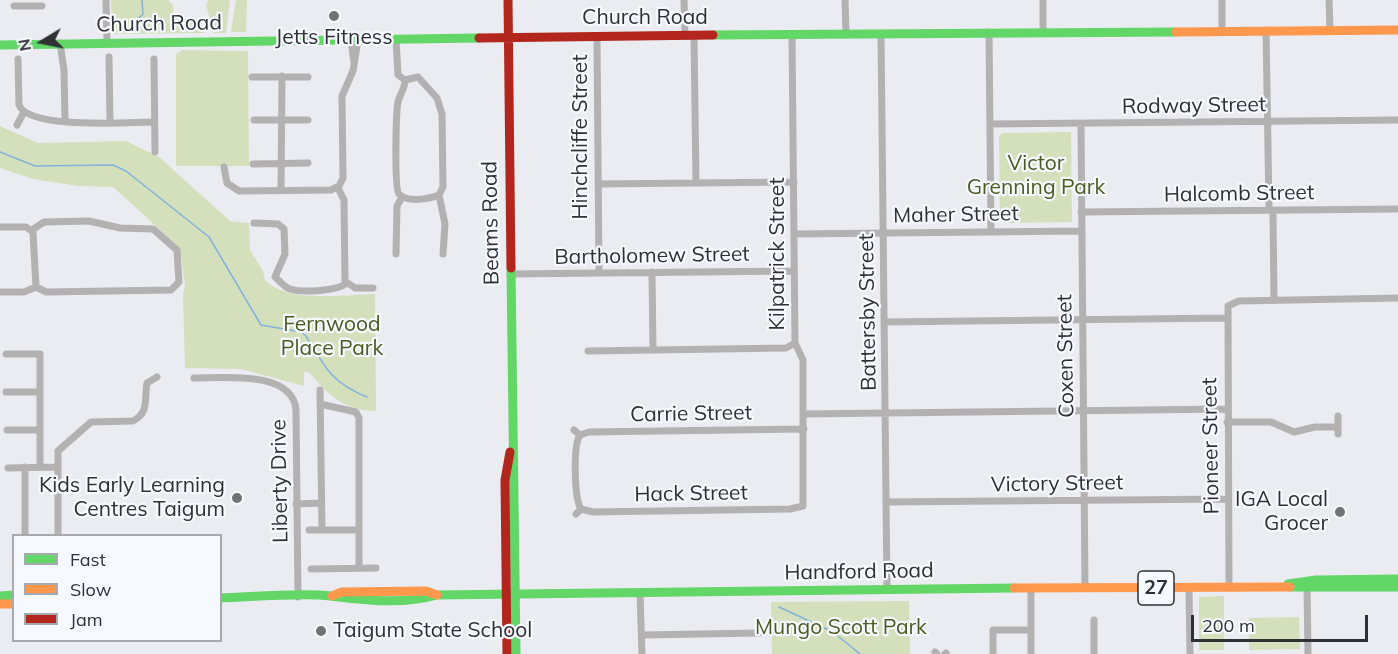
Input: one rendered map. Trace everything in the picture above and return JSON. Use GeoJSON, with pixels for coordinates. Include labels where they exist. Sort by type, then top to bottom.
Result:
{"type":"FeatureCollection","features":[{"type":"Feature","properties":{"kind":"main road","name":"Beams Road"},"geometry":{"type":"LineString","coordinates":[[508,0],[512,447],[506,480],[516,654]]}},
{"type":"Feature","properties":{"kind":"main road","name":"Church Road"},"geometry":{"type":"LineString","coordinates":[[0,45],[989,32],[1398,30]]}},
{"type":"Feature","properties":{"kind":"main road","name":"Handford Road"},"geometry":{"type":"LineString","coordinates":[[222,598],[332,596],[341,601],[426,600],[437,595],[1229,587],[1398,579]]}},
{"type":"Feature","properties":{"kind":"main road","name":"Handford Road"},"geometry":{"type":"LineString","coordinates":[[1307,585],[1398,587]]}},
{"type":"Feature","properties":{"kind":"main road","name":"Beams Road"},"geometry":{"type":"LineString","coordinates":[[507,654],[511,594]]}},
{"type":"Feature","properties":{"kind":"street"},"geometry":{"type":"LineString","coordinates":[[106,0],[107,42]]}},
{"type":"Feature","properties":{"kind":"street"},"geometry":{"type":"LineString","coordinates":[[684,0],[690,36],[696,183]]}},
{"type":"Feature","properties":{"kind":"street"},"geometry":{"type":"LineString","coordinates":[[845,0],[846,34]]}},
{"type":"Feature","properties":{"kind":"street"},"geometry":{"type":"LineString","coordinates":[[1043,0],[1043,32]]}},
{"type":"Feature","properties":{"kind":"street"},"geometry":{"type":"LineString","coordinates":[[1222,0],[1222,30]]}},
{"type":"Feature","properties":{"kind":"street"},"geometry":{"type":"LineString","coordinates":[[1329,0],[1330,29]]}},
{"type":"Feature","properties":{"kind":"street"},"geometry":{"type":"LineString","coordinates":[[14,6],[27,3],[42,6]]}},
{"type":"Feature","properties":{"kind":"street"},"geometry":{"type":"LineString","coordinates":[[1266,30],[1274,300],[1398,298]]}},
{"type":"Feature","properties":{"kind":"street"},"geometry":{"type":"LineString","coordinates":[[989,32],[991,232]]}},
{"type":"Feature","properties":{"kind":"street","name":"Battersby Street"},"geometry":{"type":"LineString","coordinates":[[881,34],[887,590]]}},
{"type":"Feature","properties":{"kind":"street","name":"Kilpatrick Street"},"geometry":{"type":"LineString","coordinates":[[792,35],[795,343],[803,360],[803,506]]}},
{"type":"Feature","properties":{"kind":"street","name":"Hinchcliffe Street"},"geometry":{"type":"LineString","coordinates":[[597,37],[599,273]]}},
{"type":"Feature","properties":{"kind":"street"},"geometry":{"type":"LineString","coordinates":[[396,39],[398,75],[405,80],[418,77],[440,105],[443,174],[439,195],[445,224],[443,254]]}},
{"type":"Feature","properties":{"kind":"street"},"geometry":{"type":"LineString","coordinates":[[338,188],[343,178],[342,96],[354,62],[354,40]]}},
{"type":"Feature","properties":{"kind":"street"},"geometry":{"type":"LineString","coordinates":[[60,43],[64,67],[64,120]]}},
{"type":"Feature","properties":{"kind":"street"},"geometry":{"type":"LineString","coordinates":[[109,57],[110,122]]}},
{"type":"Feature","properties":{"kind":"street"},"geometry":{"type":"LineString","coordinates":[[18,59],[19,105],[24,112],[42,120],[154,122]]}},
{"type":"Feature","properties":{"kind":"street"},"geometry":{"type":"LineString","coordinates":[[154,59],[154,152]]}},
{"type":"Feature","properties":{"kind":"street"},"geometry":{"type":"LineString","coordinates":[[281,191],[282,76]]}},
{"type":"Feature","properties":{"kind":"street"},"geometry":{"type":"LineString","coordinates":[[252,77],[308,76]]}},
{"type":"Feature","properties":{"kind":"street"},"geometry":{"type":"LineString","coordinates":[[405,80],[398,105],[394,148],[398,160],[396,188],[402,196],[432,198],[439,195]]}},
{"type":"Feature","properties":{"kind":"street"},"geometry":{"type":"LineString","coordinates":[[17,125],[24,112]]}},
{"type":"Feature","properties":{"kind":"street"},"geometry":{"type":"LineString","coordinates":[[254,120],[308,120]]}},
{"type":"Feature","properties":{"kind":"street","name":"Rodway Street"},"geometry":{"type":"LineString","coordinates":[[990,124],[1398,120]]}},
{"type":"Feature","properties":{"kind":"street","name":"Coxen Street"},"geometry":{"type":"LineString","coordinates":[[1081,124],[1085,587]]}},
{"type":"Feature","properties":{"kind":"street"},"geometry":{"type":"LineString","coordinates":[[253,164],[308,163]]}},
{"type":"Feature","properties":{"kind":"street"},"geometry":{"type":"LineString","coordinates":[[224,167],[226,180],[232,188],[281,191],[338,188]]}},
{"type":"Feature","properties":{"kind":"street"},"geometry":{"type":"LineString","coordinates":[[598,184],[794,182]]}},
{"type":"Feature","properties":{"kind":"street"},"geometry":{"type":"LineString","coordinates":[[338,188],[344,200],[346,283]]}},
{"type":"Feature","properties":{"kind":"street"},"geometry":{"type":"LineString","coordinates":[[396,254],[397,206],[402,196]]}},
{"type":"Feature","properties":{"kind":"street","name":"Halcomb Street"},"geometry":{"type":"LineString","coordinates":[[1081,212],[1398,209]]}},
{"type":"Feature","properties":{"kind":"street"},"geometry":{"type":"LineString","coordinates":[[0,292],[24,292],[36,287],[46,292],[171,290],[179,282],[179,256],[174,246],[159,233],[147,228],[120,228],[88,221],[44,222],[32,230]]}},
{"type":"Feature","properties":{"kind":"street"},"geometry":{"type":"LineString","coordinates":[[254,224],[278,224],[284,229],[285,254],[275,277],[284,286],[295,290],[334,290],[346,283]]}},
{"type":"Feature","properties":{"kind":"street"},"geometry":{"type":"LineString","coordinates":[[0,227],[26,227],[32,230]]}},
{"type":"Feature","properties":{"kind":"street"},"geometry":{"type":"LineString","coordinates":[[32,230],[36,287]]}},
{"type":"Feature","properties":{"kind":"street","name":"Maher Street"},"geometry":{"type":"LineString","coordinates":[[795,234],[1081,231]]}},
{"type":"Feature","properties":{"kind":"street","name":"Bartholomew Street"},"geometry":{"type":"LineString","coordinates":[[510,274],[794,271]]}},
{"type":"Feature","properties":{"kind":"street"},"geometry":{"type":"LineString","coordinates":[[652,272],[653,350]]}},
{"type":"Feature","properties":{"kind":"street"},"geometry":{"type":"LineString","coordinates":[[346,283],[355,288],[373,288]]}},
{"type":"Feature","properties":{"kind":"street","name":"Pioneer Street"},"geometry":{"type":"LineString","coordinates":[[1229,587],[1226,318],[1228,306],[1236,301],[1274,300]]}},
{"type":"Feature","properties":{"kind":"street"},"geometry":{"type":"LineString","coordinates":[[884,322],[1226,318]]}},
{"type":"Feature","properties":{"kind":"street"},"geometry":{"type":"LineString","coordinates":[[588,351],[786,348],[795,343]]}},
{"type":"Feature","properties":{"kind":"street"},"geometry":{"type":"LineString","coordinates":[[6,354],[40,354],[40,467]]}},
{"type":"Feature","properties":{"kind":"street"},"geometry":{"type":"LineString","coordinates":[[58,534],[58,451],[88,424],[133,421],[142,415],[146,407],[147,383],[157,377]]}},
{"type":"Feature","properties":{"kind":"street","name":"Liberty Drive"},"geometry":{"type":"LineString","coordinates":[[194,378],[247,378],[283,387],[291,393],[296,410],[297,597]]}},
{"type":"Feature","properties":{"kind":"street"},"geometry":{"type":"LineString","coordinates":[[320,390],[321,530]]}},
{"type":"Feature","properties":{"kind":"street"},"geometry":{"type":"LineString","coordinates":[[6,392],[40,392]]}},
{"type":"Feature","properties":{"kind":"street"},"geometry":{"type":"LineString","coordinates":[[320,404],[356,412],[359,418],[359,568]]}},
{"type":"Feature","properties":{"kind":"street"},"geometry":{"type":"LineString","coordinates":[[804,414],[1227,409]]}},
{"type":"Feature","properties":{"kind":"street"},"geometry":{"type":"LineString","coordinates":[[1227,422],[1271,422],[1294,432],[1315,427],[1338,430],[1338,416]]}},
{"type":"Feature","properties":{"kind":"street"},"geometry":{"type":"LineString","coordinates":[[6,430],[40,429]]}},
{"type":"Feature","properties":{"kind":"street","name":"Carrie Street"},"geometry":{"type":"LineString","coordinates":[[578,511],[577,433],[804,429]]}},
{"type":"Feature","properties":{"kind":"street"},"geometry":{"type":"LineString","coordinates":[[8,468],[58,467]]}},
{"type":"Feature","properties":{"kind":"street"},"geometry":{"type":"LineString","coordinates":[[25,468],[26,534]]}},
{"type":"Feature","properties":{"kind":"street","name":"Victory Street"},"geometry":{"type":"LineString","coordinates":[[886,502],[1228,499]]}},
{"type":"Feature","properties":{"kind":"street"},"geometry":{"type":"LineString","coordinates":[[296,504],[321,503]]}},
{"type":"Feature","properties":{"kind":"street","name":"Hack Street"},"geometry":{"type":"LineString","coordinates":[[578,511],[790,509],[803,506]]}},
{"type":"Feature","properties":{"kind":"street"},"geometry":{"type":"LineString","coordinates":[[309,530],[358,530]]}},
{"type":"Feature","properties":{"kind":"street"},"geometry":{"type":"LineString","coordinates":[[311,568],[376,568]]}},
{"type":"Feature","properties":{"kind":"street"},"geometry":{"type":"LineString","coordinates":[[1307,585],[1308,654]]}},
{"type":"Feature","properties":{"kind":"street"},"geometry":{"type":"LineString","coordinates":[[1190,587],[1190,654]]}},
{"type":"Feature","properties":{"kind":"street"},"geometry":{"type":"LineString","coordinates":[[1031,588],[1031,654]]}},
{"type":"Feature","properties":{"kind":"street"},"geometry":{"type":"LineString","coordinates":[[640,593],[642,654]]}},
{"type":"Feature","properties":{"kind":"street"},"geometry":{"type":"LineString","coordinates":[[1094,620],[1094,654]]}},
{"type":"Feature","properties":{"kind":"street"},"geometry":{"type":"LineString","coordinates":[[993,654],[993,630],[1031,630]]}},
{"type":"Feature","properties":{"kind":"street"},"geometry":{"type":"LineString","coordinates":[[642,634],[759,633]]}},
{"type":"Feature","properties":{"kind":"green space"},"geometry":{"type":"Polygon","coordinates":[[[111,0],[168,0],[173,5],[173,17],[182,17],[183,25],[188,24],[189,17],[192,22],[202,23],[204,33],[114,34],[111,0]]]}},
{"type":"Feature","properties":{"kind":"green space"},"geometry":{"type":"Polygon","coordinates":[[[209,0],[230,0],[226,33],[214,33],[206,5],[209,0]]]}},
{"type":"Feature","properties":{"kind":"green space"},"geometry":{"type":"Polygon","coordinates":[[[236,0],[247,0],[246,32],[231,32],[236,0]]]}},
{"type":"Feature","properties":{"kind":"green space"},"geometry":{"type":"Polygon","coordinates":[[[182,50],[248,51],[249,166],[176,166],[176,54],[182,50]]]}},
{"type":"Feature","properties":{"kind":"green space","name":"Fernwood Place Park"},"geometry":{"type":"Polygon","coordinates":[[[0,126],[38,143],[126,141],[159,157],[230,221],[249,223],[250,250],[263,271],[265,280],[275,287],[301,295],[375,294],[376,411],[346,405],[323,388],[309,372],[304,372],[304,386],[241,369],[185,368],[183,296],[185,286],[180,248],[113,187],[78,186],[33,179],[0,168],[0,126]]]}},
{"type":"Feature","properties":{"kind":"green space","name":"Victor Grenning Park"},"geometry":{"type":"Polygon","coordinates":[[[1071,132],[1072,222],[1004,223],[1000,216],[999,136],[1002,133],[1071,132]]]}},
{"type":"Feature","properties":{"kind":"green space"},"geometry":{"type":"Polygon","coordinates":[[[1224,596],[1224,650],[1199,650],[1199,597],[1224,596]]]}},
{"type":"Feature","properties":{"kind":"green space","name":"Mungo Scott Park"},"geometry":{"type":"Polygon","coordinates":[[[909,601],[910,654],[772,654],[771,602],[909,601]]]}},
{"type":"Feature","properties":{"kind":"green space"},"geometry":{"type":"Polygon","coordinates":[[[1299,617],[1300,649],[1249,650],[1249,618],[1299,617]]]}},
{"type":"Feature","properties":{"kind":"waterway"},"geometry":{"type":"LineString","coordinates":[[137,20],[143,14],[142,0]]}},
{"type":"Feature","properties":{"kind":"waterway"},"geometry":{"type":"LineString","coordinates":[[0,152],[35,166],[113,165],[126,171],[209,237],[261,325],[301,332],[306,336],[324,366],[337,380],[367,397]]}},
{"type":"Feature","properties":{"kind":"waterway"},"geometry":{"type":"LineString","coordinates":[[779,607],[833,632],[860,654]]}},
{"type":"Feature","properties":{"kind":"traffic: fast"},"geometry":{"type":"LineString","coordinates":[[713,35],[1176,32]]}},
{"type":"Feature","properties":{"kind":"traffic: fast"},"geometry":{"type":"LineString","coordinates":[[0,45],[479,38]]}},
{"type":"Feature","properties":{"kind":"traffic: fast"},"geometry":{"type":"LineString","coordinates":[[511,268],[516,654]]}},
{"type":"Feature","properties":{"kind":"traffic: fast"},"geometry":{"type":"LineString","coordinates":[[1288,584],[1316,580],[1398,579]]}},
{"type":"Feature","properties":{"kind":"traffic: fast"},"geometry":{"type":"LineString","coordinates":[[1290,587],[1398,587]]}},
{"type":"Feature","properties":{"kind":"traffic: fast"},"geometry":{"type":"LineString","coordinates":[[222,598],[305,594],[397,601],[437,595],[1014,588]]}},
{"type":"Feature","properties":{"kind":"traffic: fast"},"geometry":{"type":"LineString","coordinates":[[0,596],[12,595]]}},
{"type":"Feature","properties":{"kind":"traffic: slow"},"geometry":{"type":"LineString","coordinates":[[1176,32],[1398,30]]}},
{"type":"Feature","properties":{"kind":"traffic: slow"},"geometry":{"type":"LineString","coordinates":[[1014,588],[1290,587]]}},
{"type":"Feature","properties":{"kind":"traffic: slow"},"geometry":{"type":"LineString","coordinates":[[332,596],[341,592],[426,591],[437,595]]}},
{"type":"Feature","properties":{"kind":"traffic: slow"},"geometry":{"type":"LineString","coordinates":[[0,604],[12,604]]}},
{"type":"Feature","properties":{"kind":"traffic: jam"},"geometry":{"type":"LineString","coordinates":[[508,0],[511,268]]}},
{"type":"Feature","properties":{"kind":"traffic: jam"},"geometry":{"type":"LineString","coordinates":[[479,38],[713,35]]}},
{"type":"Feature","properties":{"kind":"traffic: jam"},"geometry":{"type":"LineString","coordinates":[[507,654],[505,480],[510,452]]}},
{"type":"Feature","properties":{"kind":"place","name":"Jetts Fitness"},"geometry":{"type":"Point","coordinates":[334,16]}},
{"type":"Feature","properties":{"kind":"place","name":"Kids Early Learning Centres Taigum"},"geometry":{"type":"Point","coordinates":[237,498]}},
{"type":"Feature","properties":{"kind":"place","name":"IGA Local Grocer"},"geometry":{"type":"Point","coordinates":[1340,512]}},
{"type":"Feature","properties":{"kind":"place","name":"Taigum State School"},"geometry":{"type":"Point","coordinates":[321,631]}}]}
